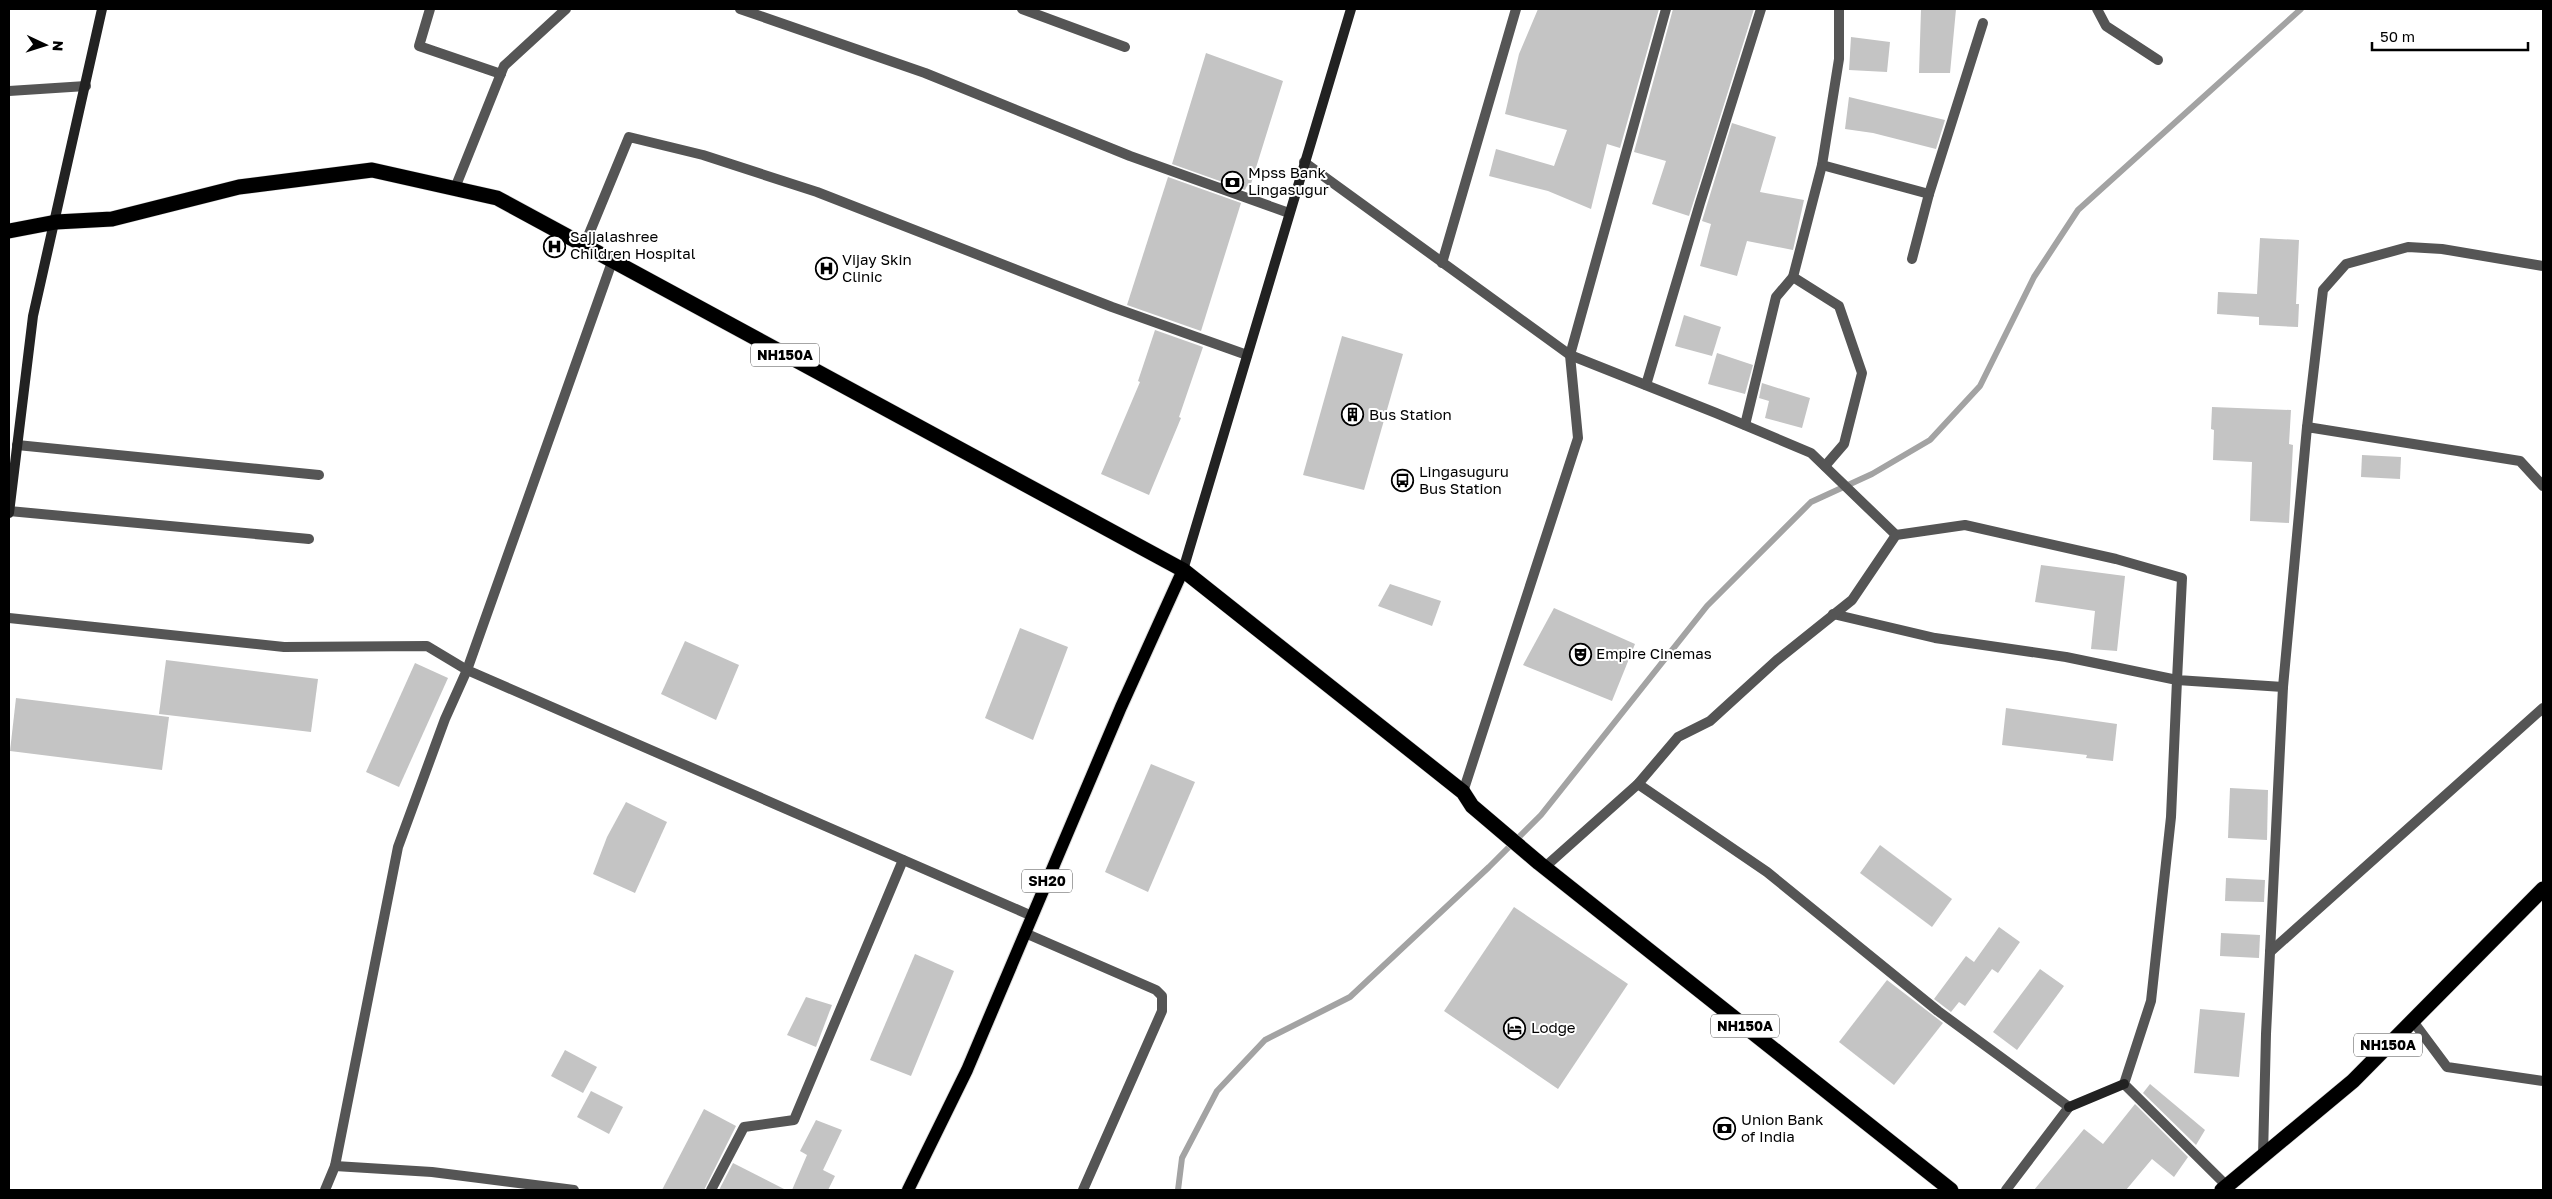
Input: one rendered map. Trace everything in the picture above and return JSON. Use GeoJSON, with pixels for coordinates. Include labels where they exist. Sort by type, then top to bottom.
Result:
{"type":"FeatureCollection","features":[{"type":"Feature","properties":{"kind":"highway","name":"NH150A"},"geometry":{"type":"LineString","coordinates":[[9,231],[56,222],[112,219],[240,187],[372,170],[497,198],[1183,570],[1463,792],[1472,806],[1542,865],[1950,1190]]}},
{"type":"Feature","properties":{"kind":"highway","name":"NH150A"},"geometry":{"type":"LineString","coordinates":[[2225,1188],[2352,1080],[2543,889]]}},
{"type":"Feature","properties":{"kind":"main road","name":"SH20"},"geometry":{"type":"LineString","coordinates":[[908,1190],[967,1070],[1121,707],[1183,570]]}},
{"type":"Feature","properties":{"kind":"street"},"geometry":{"type":"LineString","coordinates":[[102,9],[56,222],[33,316],[9,512],[309,539]]}},
{"type":"Feature","properties":{"kind":"street"},"geometry":{"type":"LineString","coordinates":[[430,9],[419,46],[500,74]]}},
{"type":"Feature","properties":{"kind":"street"},"geometry":{"type":"LineString","coordinates":[[455,188],[504,66],[566,9]]}},
{"type":"Feature","properties":{"kind":"street"},"geometry":{"type":"LineString","coordinates":[[740,9],[925,74],[1130,156],[1289,213]]}},
{"type":"Feature","properties":{"kind":"street"},"geometry":{"type":"LineString","coordinates":[[1022,9],[1125,47]]}},
{"type":"Feature","properties":{"kind":"street"},"geometry":{"type":"LineString","coordinates":[[1183,570],[1350,9]]}},
{"type":"Feature","properties":{"kind":"street"},"geometry":{"type":"LineString","coordinates":[[1442,263],[1516,9]]}},
{"type":"Feature","properties":{"kind":"street"},"geometry":{"type":"LineString","coordinates":[[1463,792],[1578,438],[1570,356],[1666,9]]}},
{"type":"Feature","properties":{"kind":"street"},"geometry":{"type":"LineString","coordinates":[[1646,385],[1700,203],[1761,9]]}},
{"type":"Feature","properties":{"kind":"street"},"geometry":{"type":"LineString","coordinates":[[1745,425],[1776,297],[1793,277],[1822,165],[1839,59],[1839,9]]}},
{"type":"Feature","properties":{"kind":"street"},"geometry":{"type":"LineString","coordinates":[[2097,9],[2106,26],[2158,60]]}},
{"type":"Feature","properties":{"kind":"street"},"geometry":{"type":"LineString","coordinates":[[1912,259],[1929,194],[1983,23]]}},
{"type":"Feature","properties":{"kind":"street"},"geometry":{"type":"LineString","coordinates":[[9,91],[86,86]]}},
{"type":"Feature","properties":{"kind":"street"},"geometry":{"type":"LineString","coordinates":[[584,246],[629,137],[703,155],[817,192],[1112,307],[1247,355]]}},
{"type":"Feature","properties":{"kind":"street"},"geometry":{"type":"LineString","coordinates":[[1304,162],[1570,356],[1811,453],[1896,535]]}},
{"type":"Feature","properties":{"kind":"street"},"geometry":{"type":"LineString","coordinates":[[1822,165],[1929,194]]}},
{"type":"Feature","properties":{"kind":"street"},"geometry":{"type":"LineString","coordinates":[[2264,1156],[2270,952],[2284,687],[2307,427],[2323,290],[2346,264],[2408,247],[2442,249],[2543,266]]}},
{"type":"Feature","properties":{"kind":"street"},"geometry":{"type":"LineString","coordinates":[[325,1190],[335,1166],[398,848],[445,719],[467,670],[612,262]]}},
{"type":"Feature","properties":{"kind":"street"},"geometry":{"type":"LineString","coordinates":[[1793,277],[1839,306],[1862,373],[1844,444],[1825,466]]}},
{"type":"Feature","properties":{"kind":"street"},"geometry":{"type":"LineString","coordinates":[[2307,427],[2520,462],[2543,486]]}},
{"type":"Feature","properties":{"kind":"street"},"geometry":{"type":"LineString","coordinates":[[17,445],[319,475]]}},
{"type":"Feature","properties":{"kind":"street"},"geometry":{"type":"LineString","coordinates":[[1542,865],[1638,784],[1678,737],[1710,721],[1777,660],[1852,600],[1896,535],[1965,525],[2116,559],[2182,578],[2171,818],[2151,1001],[2124,1084],[2068,1107],[2006,1190]]}},
{"type":"Feature","properties":{"kind":"street"},"geometry":{"type":"LineString","coordinates":[[1833,614],[1936,638],[2066,657],[2177,680],[2284,687]]}},
{"type":"Feature","properties":{"kind":"street"},"geometry":{"type":"LineString","coordinates":[[9,618],[284,647],[427,646],[467,670],[1032,916]]}},
{"type":"Feature","properties":{"kind":"street"},"geometry":{"type":"LineString","coordinates":[[2270,952],[2543,708]]}},
{"type":"Feature","properties":{"kind":"street"},"geometry":{"type":"LineString","coordinates":[[1638,784],[1767,872],[1938,1011],[2068,1107]]}},
{"type":"Feature","properties":{"kind":"street"},"geometry":{"type":"LineString","coordinates":[[711,1190],[744,1127],[794,1120],[903,860]]}},
{"type":"Feature","properties":{"kind":"street"},"geometry":{"type":"LineString","coordinates":[[1025,933],[1156,990],[1162,996],[1162,1011],[1083,1190]]}},
{"type":"Feature","properties":{"kind":"street"},"geometry":{"type":"LineString","coordinates":[[2412,1020],[2447,1067],[2543,1081]]}},
{"type":"Feature","properties":{"kind":"street"},"geometry":{"type":"LineString","coordinates":[[2124,1084],[2225,1188]]}},
{"type":"Feature","properties":{"kind":"street"},"geometry":{"type":"LineString","coordinates":[[335,1166],[432,1172],[574,1190]]}},
{"type":"Feature","properties":{"kind":"building"},"geometry":{"type":"Polygon","coordinates":[[[1538,9],[1659,9],[1620,148],[1607,144],[1591,209],[1548,191],[1489,176],[1496,149],[1554,166],[1567,130],[1505,114],[1519,54],[1538,9]]]}},
{"type":"Feature","properties":{"kind":"building"},"geometry":{"type":"Polygon","coordinates":[[[1673,9],[1754,9],[1689,216],[1652,204],[1666,161],[1634,152],[1673,9]]]}},
{"type":"Feature","properties":{"kind":"building"},"geometry":{"type":"Polygon","coordinates":[[[1921,9],[1956,9],[1950,73],[1919,73],[1921,9]]]}},
{"type":"Feature","properties":{"kind":"building"},"geometry":{"type":"Polygon","coordinates":[[[1851,37],[1890,42],[1887,72],[1849,70],[1851,37]]]}},
{"type":"Feature","properties":{"kind":"building"},"geometry":{"type":"Polygon","coordinates":[[[1206,53],[1283,81],[1250,187],[1247,186],[1245,190],[1172,164],[1206,53]]]}},
{"type":"Feature","properties":{"kind":"building"},"geometry":{"type":"Polygon","coordinates":[[[1849,97],[1945,120],[1936,149],[1873,133],[1845,129],[1849,97]]]}},
{"type":"Feature","properties":{"kind":"building"},"geometry":{"type":"Polygon","coordinates":[[[1732,123],[1776,137],[1760,192],[1804,200],[1793,250],[1747,241],[1737,276],[1700,266],[1711,224],[1702,221],[1732,123]]]}},
{"type":"Feature","properties":{"kind":"building"},"geometry":{"type":"Polygon","coordinates":[[[1168,177],[1241,203],[1201,331],[1127,305],[1168,177]]]}},
{"type":"Feature","properties":{"kind":"building"},"geometry":{"type":"Polygon","coordinates":[[[2260,238],[2299,240],[2296,304],[2299,304],[2298,327],[2259,325],[2259,317],[2217,314],[2218,292],[2257,294],[2260,238]]]}},
{"type":"Feature","properties":{"kind":"building"},"geometry":{"type":"Polygon","coordinates":[[[1684,315],[1721,327],[1712,356],[1675,346],[1684,315]]]}},
{"type":"Feature","properties":{"kind":"building"},"geometry":{"type":"Polygon","coordinates":[[[1155,330],[1203,347],[1179,417],[1181,418],[1149,495],[1101,474],[1140,382],[1138,381],[1155,330]]]}},
{"type":"Feature","properties":{"kind":"building","name":"Bus Station"},"geometry":{"type":"Polygon","coordinates":[[[1342,336],[1403,354],[1364,490],[1303,475],[1342,336]]]}},
{"type":"Feature","properties":{"kind":"building"},"geometry":{"type":"Polygon","coordinates":[[[1717,353],[1753,365],[1745,394],[1708,384],[1717,353]]]}},
{"type":"Feature","properties":{"kind":"building"},"geometry":{"type":"Polygon","coordinates":[[[1762,383],[1810,398],[1802,428],[1765,418],[1769,401],[1759,398],[1762,383]]]}},
{"type":"Feature","properties":{"kind":"building"},"geometry":{"type":"Polygon","coordinates":[[[2212,407],[2291,410],[2289,444],[2293,445],[2289,523],[2250,521],[2252,462],[2213,460],[2214,430],[2211,429],[2212,407]]]}},
{"type":"Feature","properties":{"kind":"building"},"geometry":{"type":"Polygon","coordinates":[[[2362,455],[2401,457],[2400,479],[2361,477],[2362,455]]]}},
{"type":"Feature","properties":{"kind":"building"},"geometry":{"type":"Polygon","coordinates":[[[2041,565],[2125,576],[2117,651],[2091,649],[2095,611],[2035,602],[2041,565]]]}},
{"type":"Feature","properties":{"kind":"building"},"geometry":{"type":"Polygon","coordinates":[[[1390,584],[1441,601],[1432,626],[1378,606],[1390,584]]]}},
{"type":"Feature","properties":{"kind":"building","name":"Empire Cinemas"},"geometry":{"type":"Polygon","coordinates":[[[1554,608],[1635,644],[1612,701],[1523,665],[1554,608]]]}},
{"type":"Feature","properties":{"kind":"building"},"geometry":{"type":"Polygon","coordinates":[[[1020,628],[1068,647],[1033,740],[985,718],[1020,628]]]}},
{"type":"Feature","properties":{"kind":"building"},"geometry":{"type":"Polygon","coordinates":[[[685,641],[739,665],[716,720],[661,694],[685,641]]]}},
{"type":"Feature","properties":{"kind":"building"},"geometry":{"type":"Polygon","coordinates":[[[166,660],[318,679],[311,732],[159,714],[166,660]]]}},
{"type":"Feature","properties":{"kind":"building"},"geometry":{"type":"Polygon","coordinates":[[[415,663],[448,678],[399,787],[366,772],[415,663]]]}},
{"type":"Feature","properties":{"kind":"building"},"geometry":{"type":"Polygon","coordinates":[[[16,698],[169,717],[162,770],[10,751],[16,698]]]}},
{"type":"Feature","properties":{"kind":"building"},"geometry":{"type":"Polygon","coordinates":[[[2006,708],[2117,724],[2113,761],[2086,758],[2087,755],[2002,745],[2006,708]]]}},
{"type":"Feature","properties":{"kind":"building"},"geometry":{"type":"Polygon","coordinates":[[[1151,764],[1195,782],[1148,892],[1105,872],[1151,764]]]}},
{"type":"Feature","properties":{"kind":"building"},"geometry":{"type":"Polygon","coordinates":[[[2230,788],[2268,790],[2267,840],[2228,838],[2230,788]]]}},
{"type":"Feature","properties":{"kind":"building"},"geometry":{"type":"Polygon","coordinates":[[[626,802],[667,822],[635,893],[593,874],[607,837],[626,802]]]}},
{"type":"Feature","properties":{"kind":"building"},"geometry":{"type":"Polygon","coordinates":[[[1880,845],[1952,899],[1932,927],[1860,873],[1880,845]]]}},
{"type":"Feature","properties":{"kind":"building"},"geometry":{"type":"Polygon","coordinates":[[[2226,878],[2265,880],[2264,902],[2225,901],[2226,878]]]}},
{"type":"Feature","properties":{"kind":"building"},"geometry":{"type":"Polygon","coordinates":[[[1514,907],[1628,984],[1558,1089],[1444,1011],[1514,907]]]}},
{"type":"Feature","properties":{"kind":"building"},"geometry":{"type":"Polygon","coordinates":[[[1999,927],[2020,942],[1998,973],[1992,969],[1965,1006],[1959,1002],[1951,1012],[1934,999],[1966,956],[1974,962],[1999,927]]]}},
{"type":"Feature","properties":{"kind":"building"},"geometry":{"type":"Polygon","coordinates":[[[2221,933],[2260,935],[2259,958],[2220,956],[2221,933]]]}},
{"type":"Feature","properties":{"kind":"building"},"geometry":{"type":"Polygon","coordinates":[[[915,954],[954,971],[911,1076],[870,1060],[915,954]]]}},
{"type":"Feature","properties":{"kind":"building"},"geometry":{"type":"Polygon","coordinates":[[[2040,969],[2064,986],[2017,1050],[1993,1032],[2040,969]]]}},
{"type":"Feature","properties":{"kind":"building"},"geometry":{"type":"Polygon","coordinates":[[[1887,980],[1943,1023],[1894,1085],[1839,1042],[1887,980]]]}},
{"type":"Feature","properties":{"kind":"building"},"geometry":{"type":"Polygon","coordinates":[[[806,997],[832,1005],[816,1047],[787,1035],[806,997]]]}},
{"type":"Feature","properties":{"kind":"building"},"geometry":{"type":"Polygon","coordinates":[[[2200,1009],[2245,1013],[2239,1077],[2194,1073],[2200,1009]]]}},
{"type":"Feature","properties":{"kind":"building"},"geometry":{"type":"Polygon","coordinates":[[[565,1050],[597,1067],[583,1093],[551,1076],[565,1050]]]}},
{"type":"Feature","properties":{"kind":"building"},"geometry":{"type":"Polygon","coordinates":[[[2150,1084],[2205,1130],[2196,1145],[2143,1093],[2150,1084]]]}},
{"type":"Feature","properties":{"kind":"building"},"geometry":{"type":"Polygon","coordinates":[[[591,1091],[623,1107],[609,1134],[577,1117],[591,1091]]]}},
{"type":"Feature","properties":{"kind":"building"},"geometry":{"type":"Polygon","coordinates":[[[2135,1104],[2188,1157],[2174,1177],[2152,1159],[2126,1190],[2034,1190],[2084,1129],[2103,1144],[2135,1104]]]}},
{"type":"Feature","properties":{"kind":"building"},"geometry":{"type":"Polygon","coordinates":[[[704,1109],[736,1126],[704,1190],[662,1190],[704,1109]]]}},
{"type":"Feature","properties":{"kind":"building"},"geometry":{"type":"Polygon","coordinates":[[[816,1120],[842,1130],[823,1170],[835,1176],[828,1190],[792,1190],[807,1155],[800,1151],[816,1120]]]}},
{"type":"Feature","properties":{"kind":"building"},"geometry":{"type":"Polygon","coordinates":[[[733,1163],[786,1190],[719,1190],[733,1163]]]}},
{"type":"Feature","properties":{"kind":"waterway"},"geometry":{"type":"LineString","coordinates":[[1178,1190],[1182,1158],[1217,1091],[1265,1040],[1350,997],[1489,867],[1541,815],[1707,606],[1811,502],[1872,474],[1930,440],[1980,386],[2034,277],[2078,210],[2301,9]]}},
{"type":"Feature","properties":{"kind":"place","name":"Mpss Bank Lingasugur"},"geometry":{"type":"Point","coordinates":[1232,182]}},
{"type":"Feature","properties":{"kind":"place","name":"Sajjalashree Children Hospital"},"geometry":{"type":"Point","coordinates":[554,246]}},
{"type":"Feature","properties":{"kind":"place","name":"Vijay Skin Clinic"},"geometry":{"type":"Point","coordinates":[826,269]}},
{"type":"Feature","properties":{"kind":"place","name":"Bus Station"},"geometry":{"type":"Point","coordinates":[1353,415]}},
{"type":"Feature","properties":{"kind":"place","name":"Lingasuguru Bus Station"},"geometry":{"type":"Point","coordinates":[1403,481]}},
{"type":"Feature","properties":{"kind":"place","name":"Empire Cinemas"},"geometry":{"type":"Point","coordinates":[1580,654]}},
{"type":"Feature","properties":{"kind":"place","name":"Lodge"},"geometry":{"type":"Point","coordinates":[1515,1028]}},
{"type":"Feature","properties":{"kind":"place","name":"Union Bank of India"},"geometry":{"type":"Point","coordinates":[1725,1129]}}]}
